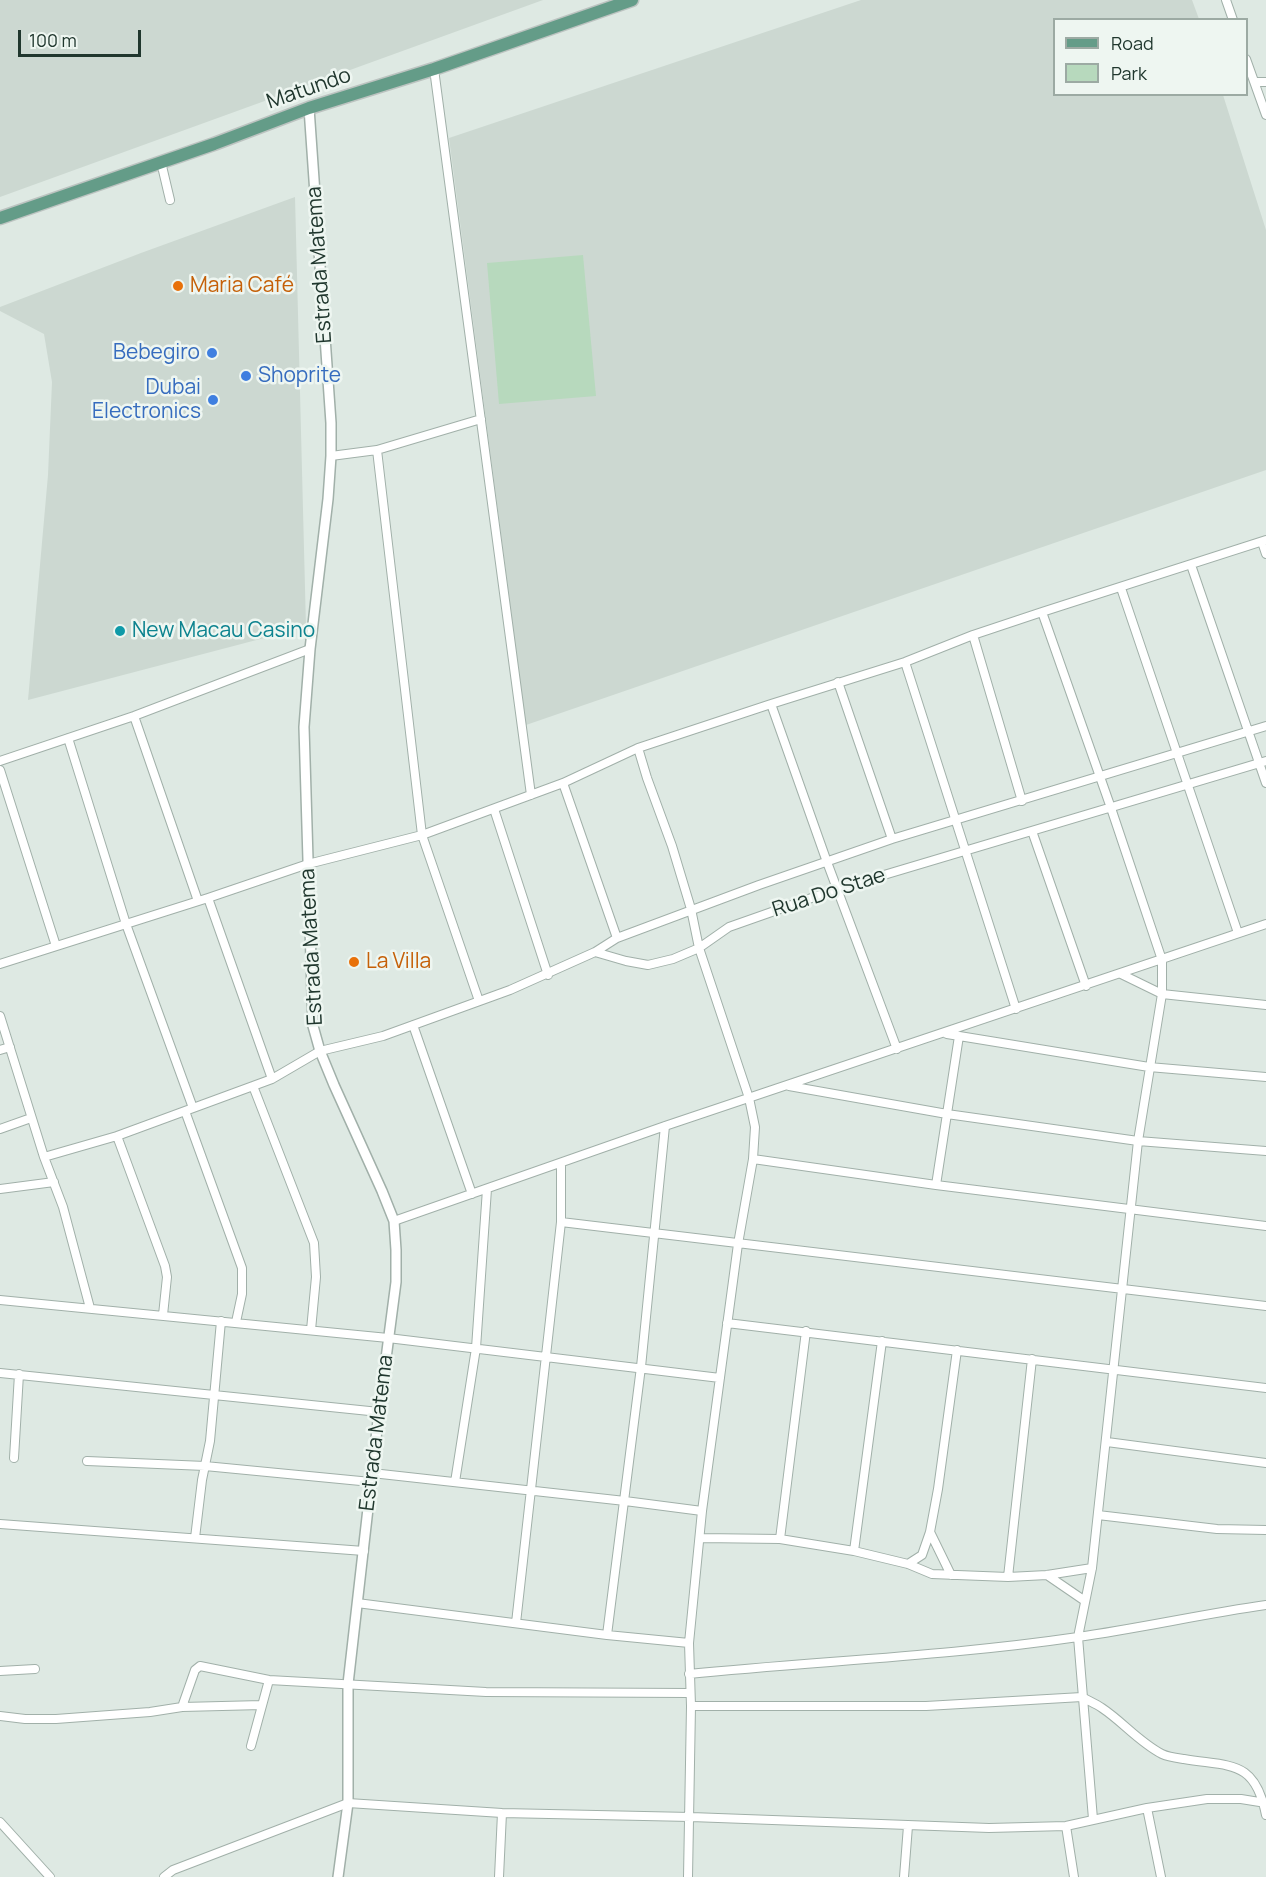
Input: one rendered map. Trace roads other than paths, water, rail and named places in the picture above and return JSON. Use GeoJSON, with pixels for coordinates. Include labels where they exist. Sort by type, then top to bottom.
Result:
{"type":"FeatureCollection","features":[{"type":"Feature","properties":{"kind":"main road","name":"Matundo"},"geometry":{"type":"LineString","coordinates":[[0,218],[309,108],[434,69],[632,0]]}},
{"type":"Feature","properties":{"kind":"street"},"geometry":{"type":"LineString","coordinates":[[1226,0],[1232,18]]}},
{"type":"Feature","properties":{"kind":"street"},"geometry":{"type":"LineString","coordinates":[[1248,64],[1266,115]]}},
{"type":"Feature","properties":{"kind":"street"},"geometry":{"type":"LineString","coordinates":[[434,69],[531,795]]}},
{"type":"Feature","properties":{"kind":"street"},"geometry":{"type":"LineString","coordinates":[[1255,82],[1266,82]]}},
{"type":"Feature","properties":{"kind":"street","name":"Estrada Matema"},"geometry":{"type":"LineString","coordinates":[[309,108],[331,423],[331,456],[304,727],[313,1026],[320,1051],[394,1221],[396,1282],[348,1683],[348,1803],[338,1877]]}},
{"type":"Feature","properties":{"kind":"street"},"geometry":{"type":"LineString","coordinates":[[161,162],[170,200]]}},
{"type":"Feature","properties":{"kind":"street"},"geometry":{"type":"LineString","coordinates":[[331,456],[377,450],[481,419]]}},
{"type":"Feature","properties":{"kind":"street"},"geometry":{"type":"LineString","coordinates":[[377,450],[422,835],[479,1001]]}},
{"type":"Feature","properties":{"kind":"street"},"geometry":{"type":"LineString","coordinates":[[0,964],[308,864],[422,835],[563,783],[638,748],[905,662],[973,635],[1042,612],[1264,541],[1266,554]]}},
{"type":"Feature","properties":{"kind":"street"},"geometry":{"type":"LineString","coordinates":[[1191,565],[1263,762],[1266,783]]}},
{"type":"Feature","properties":{"kind":"street"},"geometry":{"type":"LineString","coordinates":[[1121,588],[1238,933]]}},
{"type":"Feature","properties":{"kind":"street"},"geometry":{"type":"LineString","coordinates":[[1042,612],[1162,960],[1162,994],[1138,1141],[1092,1568],[1078,1637],[1093,1819]]}},
{"type":"Feature","properties":{"kind":"street"},"geometry":{"type":"LineString","coordinates":[[973,635],[1022,801]]}},
{"type":"Feature","properties":{"kind":"street"},"geometry":{"type":"LineString","coordinates":[[0,761],[134,716],[310,649]]}},
{"type":"Feature","properties":{"kind":"street"},"geometry":{"type":"LineString","coordinates":[[905,662],[1016,1009]]}},
{"type":"Feature","properties":{"kind":"street"},"geometry":{"type":"LineString","coordinates":[[838,682],[892,839]]}},
{"type":"Feature","properties":{"kind":"street"},"geometry":{"type":"LineString","coordinates":[[771,704],[826,862],[897,1049]]}},
{"type":"Feature","properties":{"kind":"street"},"geometry":{"type":"LineString","coordinates":[[134,716],[198,901]]}},
{"type":"Feature","properties":{"kind":"street"},"geometry":{"type":"LineString","coordinates":[[44,1157],[117,1136],[272,1079],[320,1051],[383,1036],[548,975],[595,952],[617,938],[691,909],[892,839],[1266,726]]}},
{"type":"Feature","properties":{"kind":"street"},"geometry":{"type":"LineString","coordinates":[[68,738],[126,924],[242,1268],[242,1294],[236,1322]]}},
{"type":"Feature","properties":{"kind":"street"},"geometry":{"type":"LineString","coordinates":[[638,748],[672,846],[691,909],[699,948],[749,1098],[755,1127],[753,1159],[738,1244],[702,1511],[689,1643],[691,1817],[688,1877]]}},
{"type":"Feature","properties":{"kind":"street","name":"Rua Do Stae"},"geometry":{"type":"LineString","coordinates":[[595,952],[648,965],[673,959],[699,948],[729,927],[837,889],[1263,762]]}},
{"type":"Feature","properties":{"kind":"street"},"geometry":{"type":"LineString","coordinates":[[0,771],[56,946]]}},
{"type":"Feature","properties":{"kind":"street"},"geometry":{"type":"LineString","coordinates":[[563,783],[617,938]]}},
{"type":"Feature","properties":{"kind":"street"},"geometry":{"type":"LineString","coordinates":[[494,809],[548,975]]}},
{"type":"Feature","properties":{"kind":"street"},"geometry":{"type":"LineString","coordinates":[[1032,831],[1086,986]]}},
{"type":"Feature","properties":{"kind":"street"},"geometry":{"type":"LineString","coordinates":[[208,898],[272,1079]]}},
{"type":"Feature","properties":{"kind":"street"},"geometry":{"type":"LineString","coordinates":[[394,1221],[665,1126],[1266,924]]}},
{"type":"Feature","properties":{"kind":"street"},"geometry":{"type":"LineString","coordinates":[[1121,974],[1162,994],[1266,1005]]}},
{"type":"Feature","properties":{"kind":"street"},"geometry":{"type":"LineString","coordinates":[[0,1016],[69,1230],[90,1308]]}},
{"type":"Feature","properties":{"kind":"street"},"geometry":{"type":"LineString","coordinates":[[413,1025],[472,1194]]}},
{"type":"Feature","properties":{"kind":"street"},"geometry":{"type":"LineString","coordinates":[[945,1033],[1149,1067],[1266,1077]]}},
{"type":"Feature","properties":{"kind":"street"},"geometry":{"type":"LineString","coordinates":[[936,1185],[959,1035]]}},
{"type":"Feature","properties":{"kind":"street"},"geometry":{"type":"LineString","coordinates":[[0,1050],[10,1047]]}},
{"type":"Feature","properties":{"kind":"street"},"geometry":{"type":"LineString","coordinates":[[253,1086],[314,1243],[316,1277],[311,1330]]}},
{"type":"Feature","properties":{"kind":"street"},"geometry":{"type":"LineString","coordinates":[[787,1086],[947,1114],[1138,1141],[1266,1151]]}},
{"type":"Feature","properties":{"kind":"street"},"geometry":{"type":"LineString","coordinates":[[0,1129],[31,1118]]}},
{"type":"Feature","properties":{"kind":"street"},"geometry":{"type":"LineString","coordinates":[[607,1635],[641,1367],[665,1126]]}},
{"type":"Feature","properties":{"kind":"street"},"geometry":{"type":"LineString","coordinates":[[117,1136],[165,1266],[167,1277],[163,1315]]}},
{"type":"Feature","properties":{"kind":"street"},"geometry":{"type":"LineString","coordinates":[[753,1159],[936,1185],[1266,1226]]}},
{"type":"Feature","properties":{"kind":"street"},"geometry":{"type":"LineString","coordinates":[[516,1623],[561,1222],[561,1163]]}},
{"type":"Feature","properties":{"kind":"street"},"geometry":{"type":"LineString","coordinates":[[0,1189],[54,1182]]}},
{"type":"Feature","properties":{"kind":"street"},"geometry":{"type":"LineString","coordinates":[[455,1482],[476,1348],[487,1189]]}},
{"type":"Feature","properties":{"kind":"street"},"geometry":{"type":"LineString","coordinates":[[561,1222],[1266,1306]]}},
{"type":"Feature","properties":{"kind":"street"},"geometry":{"type":"LineString","coordinates":[[0,1300],[388,1338],[720,1378]]}},
{"type":"Feature","properties":{"kind":"street"},"geometry":{"type":"LineString","coordinates":[[195,1538],[215,1395],[221,1321]]}},
{"type":"Feature","properties":{"kind":"street"},"geometry":{"type":"LineString","coordinates":[[727,1323],[1266,1388]]}},
{"type":"Feature","properties":{"kind":"street"},"geometry":{"type":"LineString","coordinates":[[780,1539],[806,1331]]}},
{"type":"Feature","properties":{"kind":"street"},"geometry":{"type":"LineString","coordinates":[[854,1551],[882,1341]]}},
{"type":"Feature","properties":{"kind":"street"},"geometry":{"type":"LineString","coordinates":[[908,1564],[922,1555],[930,1532],[957,1350]]}},
{"type":"Feature","properties":{"kind":"street"},"geometry":{"type":"LineString","coordinates":[[1008,1577],[1032,1359]]}},
{"type":"Feature","properties":{"kind":"street"},"geometry":{"type":"LineString","coordinates":[[0,1372],[379,1412]]}},
{"type":"Feature","properties":{"kind":"street"},"geometry":{"type":"LineString","coordinates":[[14,1458],[18,1374]]}},
{"type":"Feature","properties":{"kind":"street"},"geometry":{"type":"LineString","coordinates":[[1107,1442],[1266,1463]]}},
{"type":"Feature","properties":{"kind":"street"},"geometry":{"type":"LineString","coordinates":[[87,1461],[455,1482],[702,1511]]}},
{"type":"Feature","properties":{"kind":"street"},"geometry":{"type":"LineString","coordinates":[[1098,1515],[1217,1529],[1266,1530]]}},
{"type":"Feature","properties":{"kind":"street"},"geometry":{"type":"LineString","coordinates":[[0,1524],[364,1551]]}},
{"type":"Feature","properties":{"kind":"street"},"geometry":{"type":"LineString","coordinates":[[930,1532],[951,1575]]}},
{"type":"Feature","properties":{"kind":"street"},"geometry":{"type":"LineString","coordinates":[[701,1538],[780,1539],[854,1551],[908,1564],[932,1574],[1008,1577],[1047,1575],[1092,1568]]}},
{"type":"Feature","properties":{"kind":"street"},"geometry":{"type":"LineString","coordinates":[[1047,1575],[1085,1601]]}},
{"type":"Feature","properties":{"kind":"street"},"geometry":{"type":"LineString","coordinates":[[357,1604],[689,1643]]}},
{"type":"Feature","properties":{"kind":"street"},"geometry":{"type":"LineString","coordinates":[[690,1674],[777,1665],[919,1656],[1078,1637],[1266,1605]]}},
{"type":"Feature","properties":{"kind":"street"},"geometry":{"type":"LineString","coordinates":[[182,1707],[195,1670],[200,1666],[269,1680],[497,1692],[689,1693]]}},
{"type":"Feature","properties":{"kind":"street"},"geometry":{"type":"LineString","coordinates":[[0,1671],[36,1669]]}},
{"type":"Feature","properties":{"kind":"street"},"geometry":{"type":"LineString","coordinates":[[251,1746],[269,1680]]}},
{"type":"Feature","properties":{"kind":"street"},"geometry":{"type":"LineString","coordinates":[[691,1706],[926,1706],[1082,1697],[1102,1708],[1124,1727],[1164,1755],[1220,1763],[1239,1769],[1252,1777],[1265,1803],[1266,1815]]}},
{"type":"Feature","properties":{"kind":"street"},"geometry":{"type":"LineString","coordinates":[[0,1716],[56,1719],[150,1712],[182,1707],[262,1704]]}},
{"type":"Feature","properties":{"kind":"street"},"geometry":{"type":"LineString","coordinates":[[164,1877],[174,1870],[348,1803],[502,1814],[691,1817],[989,1828],[1066,1826],[1147,1808],[1207,1799],[1241,1799],[1265,1803]]}},
{"type":"Feature","properties":{"kind":"street"},"geometry":{"type":"LineString","coordinates":[[1147,1808],[1161,1877]]}},
{"type":"Feature","properties":{"kind":"street"},"geometry":{"type":"LineString","coordinates":[[499,1877],[502,1814]]}},
{"type":"Feature","properties":{"kind":"street"},"geometry":{"type":"LineString","coordinates":[[1,1825],[50,1877]]}},
{"type":"Feature","properties":{"kind":"street"},"geometry":{"type":"LineString","coordinates":[[904,1877],[908,1826]]}},
{"type":"Feature","properties":{"kind":"street"},"geometry":{"type":"LineString","coordinates":[[1066,1826],[1074,1877]]}},
{"type":"Feature","properties":{"kind":"place","name":"Maria Café"},"geometry":{"type":"Point","coordinates":[178,286]}},
{"type":"Feature","properties":{"kind":"place","name":"Bebegiro"},"geometry":{"type":"Point","coordinates":[212,353]}},
{"type":"Feature","properties":{"kind":"place","name":"Shoprite"},"geometry":{"type":"Point","coordinates":[246,376]}},
{"type":"Feature","properties":{"kind":"place","name":"Dubai Electronics"},"geometry":{"type":"Point","coordinates":[213,400]}},
{"type":"Feature","properties":{"kind":"place","name":"New Macau Casino"},"geometry":{"type":"Point","coordinates":[120,631]}},
{"type":"Feature","properties":{"kind":"place","name":"La Villa"},"geometry":{"type":"Point","coordinates":[354,962]}}]}
